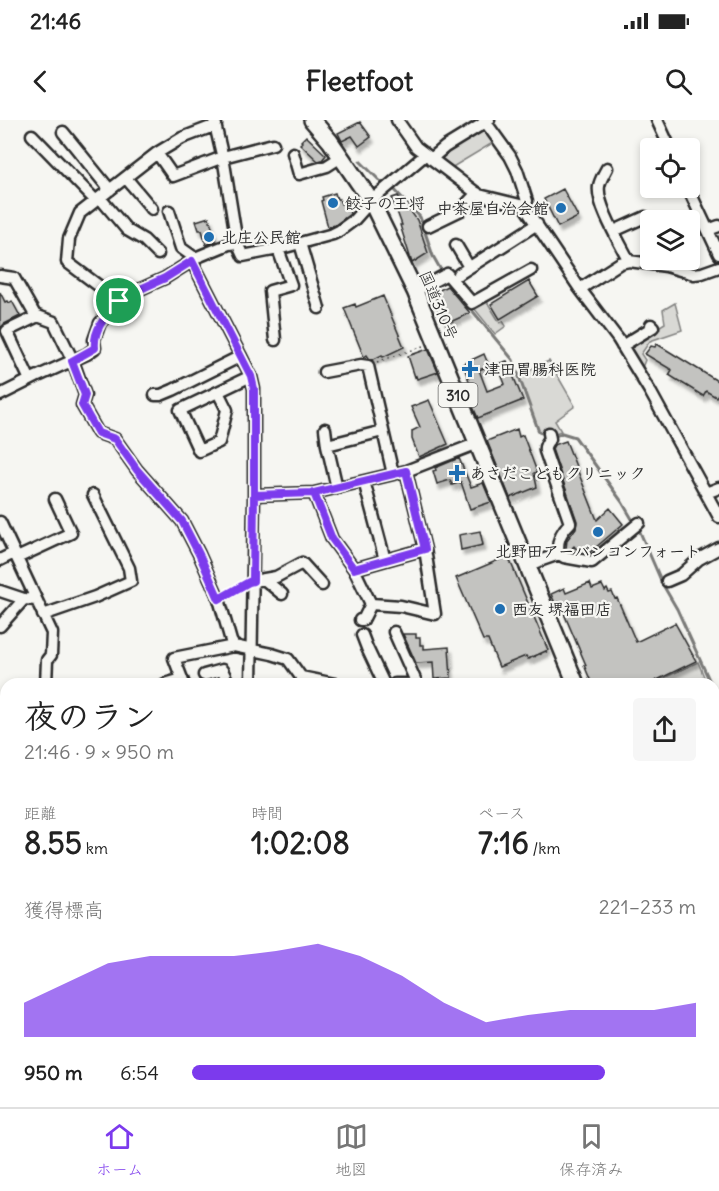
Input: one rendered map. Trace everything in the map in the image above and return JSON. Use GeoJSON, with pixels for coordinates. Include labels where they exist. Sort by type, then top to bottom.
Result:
{"type":"FeatureCollection","features":[{"type":"Feature","properties":{"kind":"highway","name":"国道310号"},"geometry":{"type":"LineString","coordinates":[[312,120],[330,141],[371,201],[415,291],[574,678]]}},
{"type":"Feature","properties":{"kind":"street"},"geometry":{"type":"LineString","coordinates":[[397,120],[416,147],[477,193],[524,206],[622,346],[651,393],[719,517]]}},
{"type":"Feature","properties":{"kind":"street"},"geometry":{"type":"LineString","coordinates":[[657,120],[665,138]]}},
{"type":"Feature","properties":{"kind":"street"},"geometry":{"type":"LineString","coordinates":[[119,301],[67,262],[69,239],[80,213],[157,153],[182,138],[215,123],[237,243],[243,256],[278,249],[339,231],[371,201],[428,157],[486,121],[510,156],[527,201],[524,206]]}},
{"type":"Feature","properties":{"kind":"street"},"geometry":{"type":"LineString","coordinates":[[63,132],[110,190]]}},
{"type":"Feature","properties":{"kind":"street"},"geometry":{"type":"LineString","coordinates":[[32,135],[127,230],[144,240],[158,254]]}},
{"type":"Feature","properties":{"kind":"street"},"geometry":{"type":"LineString","coordinates":[[157,153],[173,176],[223,158],[273,144]]}},
{"type":"Feature","properties":{"kind":"street"},"geometry":{"type":"LineString","coordinates":[[293,153],[299,174],[327,166],[341,157]]}},
{"type":"Feature","properties":{"kind":"street"},"geometry":{"type":"LineString","coordinates":[[607,168],[599,187],[599,196],[628,261]]}},
{"type":"Feature","properties":{"kind":"street"},"geometry":{"type":"LineString","coordinates":[[126,178],[152,209]]}},
{"type":"Feature","properties":{"kind":"street"},"geometry":{"type":"LineString","coordinates":[[428,226],[461,210],[477,193]]}},
{"type":"Feature","properties":{"kind":"street"},"geometry":{"type":"LineString","coordinates":[[693,198],[719,254]]}},
{"type":"Feature","properties":{"kind":"street"},"geometry":{"type":"LineString","coordinates":[[169,211],[181,248],[193,260],[251,376],[254,389],[251,678]]}},
{"type":"Feature","properties":{"kind":"street"},"geometry":{"type":"LineString","coordinates":[[614,231],[640,219]]}},
{"type":"Feature","properties":{"kind":"street"},"geometry":{"type":"LineString","coordinates":[[459,274],[537,224]]}},
{"type":"Feature","properties":{"kind":"street"},"geometry":{"type":"LineString","coordinates":[[708,230],[719,226]]}},
{"type":"Feature","properties":{"kind":"street"},"geometry":{"type":"LineString","coordinates":[[0,395],[95,348],[94,340],[100,323],[125,296],[165,278],[193,260],[229,244],[237,243]]}},
{"type":"Feature","properties":{"kind":"street"},"geometry":{"type":"LineString","coordinates":[[300,243],[319,308]]}},
{"type":"Feature","properties":{"kind":"street"},"geometry":{"type":"LineString","coordinates":[[456,244],[470,267]]}},
{"type":"Feature","properties":{"kind":"street"},"geometry":{"type":"LineString","coordinates":[[275,340],[270,291],[291,285],[278,249]]}},
{"type":"Feature","properties":{"kind":"street"},"geometry":{"type":"LineString","coordinates":[[580,289],[620,263],[628,261],[666,266],[694,274],[719,267]]}},
{"type":"Feature","properties":{"kind":"street"},"geometry":{"type":"LineString","coordinates":[[415,291],[447,274],[472,303],[531,270]]}},
{"type":"Feature","properties":{"kind":"street"},"geometry":{"type":"LineString","coordinates":[[0,276],[14,278],[35,315],[54,322],[85,395],[82,405],[98,433],[115,439],[137,470],[182,521],[219,599],[234,646]]}},
{"type":"Feature","properties":{"kind":"street"},"geometry":{"type":"LineString","coordinates":[[30,380],[7,331],[38,316]]}},
{"type":"Feature","properties":{"kind":"street"},"geometry":{"type":"LineString","coordinates":[[622,346],[653,327],[651,325]]}},
{"type":"Feature","properties":{"kind":"street"},"geometry":{"type":"LineString","coordinates":[[155,395],[173,390],[241,356]]}},
{"type":"Feature","properties":{"kind":"street"},"geometry":{"type":"LineString","coordinates":[[324,372],[361,365],[368,366],[393,474]]}},
{"type":"Feature","properties":{"kind":"street"},"geometry":{"type":"LineString","coordinates":[[218,392],[227,410],[219,442],[199,451],[180,410],[251,376]]}},
{"type":"Feature","properties":{"kind":"street"},"geometry":{"type":"LineString","coordinates":[[325,429],[336,488]]}},
{"type":"Feature","properties":{"kind":"street"},"geometry":{"type":"LineString","coordinates":[[327,444],[383,431]]}},
{"type":"Feature","properties":{"kind":"street"},"geometry":{"type":"LineString","coordinates":[[549,433],[550,439],[544,447],[570,523],[560,536],[559,554]]}},
{"type":"Feature","properties":{"kind":"street"},"geometry":{"type":"LineString","coordinates":[[254,495],[314,493],[336,488],[406,471],[478,443]]}},
{"type":"Feature","properties":{"kind":"street"},"geometry":{"type":"LineString","coordinates":[[371,604],[401,606],[435,614],[425,549],[406,471]]}},
{"type":"Feature","properties":{"kind":"street"},"geometry":{"type":"LineString","coordinates":[[364,481],[385,560]]}},
{"type":"Feature","properties":{"kind":"street"},"geometry":{"type":"LineString","coordinates":[[706,493],[719,488]]}},
{"type":"Feature","properties":{"kind":"street"},"geometry":{"type":"LineString","coordinates":[[314,493],[332,539],[354,569],[371,604]]}},
{"type":"Feature","properties":{"kind":"street"},"geometry":{"type":"LineString","coordinates":[[44,615],[95,597],[130,581],[129,568],[93,495]]}},
{"type":"Feature","properties":{"kind":"street"},"geometry":{"type":"LineString","coordinates":[[0,560],[71,533],[55,499]]}},
{"type":"Feature","properties":{"kind":"street"},"geometry":{"type":"LineString","coordinates":[[0,522],[52,633],[46,678]]}},
{"type":"Feature","properties":{"kind":"street"},"geometry":{"type":"LineString","coordinates":[[528,565],[559,554],[592,562],[639,523]]}},
{"type":"Feature","properties":{"kind":"street"},"geometry":{"type":"LineString","coordinates":[[667,581],[681,575],[699,559],[719,548]]}},
{"type":"Feature","properties":{"kind":"street"},"geometry":{"type":"LineString","coordinates":[[354,569],[425,549]]}},
{"type":"Feature","properties":{"kind":"street"},"geometry":{"type":"LineString","coordinates":[[253,581],[276,577],[302,563],[322,585]]}},
{"type":"Feature","properties":{"kind":"street"},"geometry":{"type":"LineString","coordinates":[[265,580],[282,594]]}},
{"type":"Feature","properties":{"kind":"street"},"geometry":{"type":"LineString","coordinates":[[0,591],[24,599],[36,600]]}},
{"type":"Feature","properties":{"kind":"street"},"geometry":{"type":"LineString","coordinates":[[0,626],[24,599]]}},
{"type":"Feature","properties":{"kind":"street"},"geometry":{"type":"LineString","coordinates":[[360,620],[363,620],[371,604]]}},
{"type":"Feature","properties":{"kind":"street"},"geometry":{"type":"LineString","coordinates":[[394,632],[414,678]]}},
{"type":"Feature","properties":{"kind":"street"},"geometry":{"type":"LineString","coordinates":[[362,635],[381,678]]}},
{"type":"Feature","properties":{"kind":"street"},"geometry":{"type":"LineString","coordinates":[[182,678],[174,658],[234,646],[288,659],[301,676],[310,678]]}},
{"type":"Feature","properties":{"kind":"street"},"geometry":{"type":"LineString","coordinates":[[204,675],[222,670],[225,678]]}},
{"type":"Feature","properties":{"kind":"path"},"geometry":{"type":"LineString","coordinates":[[368,366],[436,342]]}},
{"type":"Feature","properties":{"kind":"path"},"geometry":{"type":"LineString","coordinates":[[219,599],[253,581]]}},
{"type":"Feature","properties":{"kind":"path"},"geometry":{"type":"LineString","coordinates":[[529,659],[550,650]]}},
{"type":"Feature","properties":{"kind":"shaded area"},"geometry":{"type":"Polygon","coordinates":[[[485,124],[496,141],[451,168],[437,157],[485,124]]]}},
{"type":"Feature","properties":{"kind":"shaded area"},"geometry":{"type":"Polygon","coordinates":[[[486,300],[500,323],[503,321],[506,326],[495,334],[474,308],[486,300]]]}},
{"type":"Feature","properties":{"kind":"shaded area"},"geometry":{"type":"Polygon","coordinates":[[[675,303],[682,330],[650,341],[641,354],[645,360],[641,370],[627,346],[665,323],[663,310],[675,303]]]}},
{"type":"Feature","properties":{"kind":"shaded area"},"geometry":{"type":"Polygon","coordinates":[[[549,361],[575,406],[555,421],[561,431],[553,434],[539,432],[518,375],[549,361]]]}},
{"type":"Feature","properties":{"kind":"shaded area"},"geometry":{"type":"Polygon","coordinates":[[[698,662],[705,678],[664,678],[698,662]]]}},
{"type":"Feature","properties":{"kind":"building"},"geometry":{"type":"Polygon","coordinates":[[[360,122],[371,137],[359,146],[352,136],[342,141],[338,133],[360,122]]]}},
{"type":"Feature","properties":{"kind":"building"},"geometry":{"type":"Polygon","coordinates":[[[306,136],[326,155],[322,160],[318,161],[300,144],[306,136]]]}},
{"type":"Feature","properties":{"kind":"building","name":"中茶屋自治会館"},"geometry":{"type":"Polygon","coordinates":[[[563,189],[578,217],[558,227],[544,199],[563,189]]]}},
{"type":"Feature","properties":{"kind":"building"},"geometry":{"type":"Polygon","coordinates":[[[335,193],[341,204],[346,203],[350,214],[335,225],[328,227],[321,201],[322,197],[335,193]]]}},
{"type":"Feature","properties":{"kind":"building"},"geometry":{"type":"Polygon","coordinates":[[[398,196],[417,220],[428,253],[412,263],[392,198],[398,196]]]}},
{"type":"Feature","properties":{"kind":"building","name":"北庄公民館"},"geometry":{"type":"Polygon","coordinates":[[[209,217],[216,241],[206,245],[202,230],[199,230],[196,221],[209,217]]]}},
{"type":"Feature","properties":{"kind":"building"},"geometry":{"type":"Polygon","coordinates":[[[529,281],[538,296],[500,319],[491,304],[529,281]]]}},
{"type":"Feature","properties":{"kind":"building"},"geometry":{"type":"Polygon","coordinates":[[[447,286],[470,313],[446,324],[437,308],[439,307],[434,293],[447,286]]]}},
{"type":"Feature","properties":{"kind":"building"},"geometry":{"type":"Polygon","coordinates":[[[0,292],[5,302],[12,301],[20,316],[4,324],[0,329],[0,292]]]}},
{"type":"Feature","properties":{"kind":"building"},"geometry":{"type":"Polygon","coordinates":[[[383,296],[404,347],[372,360],[367,355],[364,357],[344,308],[355,304],[356,307],[383,296]]]}},
{"type":"Feature","properties":{"kind":"building"},"geometry":{"type":"Polygon","coordinates":[[[657,344],[719,382],[719,393],[716,397],[706,391],[703,396],[669,375],[672,370],[645,354],[651,346],[655,347],[657,344]]]}},
{"type":"Feature","properties":{"kind":"building"},"geometry":{"type":"Polygon","coordinates":[[[428,349],[438,372],[417,379],[408,356],[428,349]]]}},
{"type":"Feature","properties":{"kind":"building"},"geometry":{"type":"Polygon","coordinates":[[[484,354],[489,366],[479,370],[487,391],[505,384],[497,364],[507,361],[523,400],[478,418],[470,400],[474,395],[463,364],[484,354]]]}},
{"type":"Feature","properties":{"kind":"building"},"geometry":{"type":"Polygon","coordinates":[[[429,400],[448,444],[419,457],[412,439],[412,431],[420,427],[411,407],[429,400]]]}},
{"type":"Feature","properties":{"kind":"building"},"geometry":{"type":"Polygon","coordinates":[[[517,429],[519,437],[523,435],[537,472],[534,473],[537,487],[510,498],[487,441],[517,429]]]}},
{"type":"Feature","properties":{"kind":"building"},"geometry":{"type":"Polygon","coordinates":[[[566,441],[597,520],[610,508],[623,524],[588,554],[579,552],[574,546],[570,550],[566,549],[567,540],[576,528],[577,521],[552,449],[554,445],[566,441]]]}},
{"type":"Feature","properties":{"kind":"building"},"geometry":{"type":"Polygon","coordinates":[[[459,458],[471,487],[483,483],[491,502],[470,509],[461,482],[452,485],[450,480],[437,484],[433,471],[436,470],[435,468],[459,458]]]}},
{"type":"Feature","properties":{"kind":"building"},"geometry":{"type":"Polygon","coordinates":[[[480,531],[483,545],[461,550],[459,535],[480,531]]]}},
{"type":"Feature","properties":{"kind":"building","name":"西友 堺福田店"},"geometry":{"type":"Polygon","coordinates":[[[508,556],[548,650],[528,659],[526,656],[499,667],[488,640],[483,640],[456,578],[508,556]]]}},
{"type":"Feature","properties":{"kind":"building"},"geometry":{"type":"Polygon","coordinates":[[[590,583],[592,589],[602,585],[605,591],[607,589],[609,593],[612,592],[615,599],[617,598],[636,642],[675,623],[696,661],[661,678],[589,678],[559,602],[555,603],[551,594],[564,588],[566,593],[590,583]]]}},
{"type":"Feature","properties":{"kind":"building"},"geometry":{"type":"Polygon","coordinates":[[[403,634],[416,634],[416,638],[420,638],[420,645],[424,645],[424,649],[449,647],[451,678],[434,678],[433,662],[416,663],[403,634]]]}},
{"type":"Feature","properties":{"kind":"waterway"},"geometry":{"type":"LineString","coordinates":[[360,161],[383,184]]}},
{"type":"Feature","properties":{"kind":"waterway"},"geometry":{"type":"LineString","coordinates":[[392,187],[420,217],[433,256],[442,272]]}},
{"type":"Feature","properties":{"kind":"waterway"},"geometry":{"type":"LineString","coordinates":[[471,309],[513,360],[539,432],[542,433]]}},
{"type":"Feature","properties":{"kind":"waterway"},"geometry":{"type":"LineString","coordinates":[[555,436],[562,433],[575,437],[632,519]]}},
{"type":"Feature","properties":{"kind":"waterway"},"geometry":{"type":"LineString","coordinates":[[640,532],[708,678]]}},
{"type":"Feature","properties":{"kind":"place","name":"餃子の王将"},"geometry":{"type":"Point","coordinates":[333,203]}},
{"type":"Feature","properties":{"kind":"place","name":"中茶屋自治会館"},"geometry":{"type":"Point","coordinates":[561,208]}},
{"type":"Feature","properties":{"kind":"place","name":"北庄公民館"},"geometry":{"type":"Point","coordinates":[209,237]}},
{"type":"Feature","properties":{"kind":"place","name":"津田胃腸科医院"},"geometry":{"type":"Point","coordinates":[470,369]}},
{"type":"Feature","properties":{"kind":"place","name":"あさだこどもクリニック"},"geometry":{"type":"Point","coordinates":[457,473]}},
{"type":"Feature","properties":{"kind":"place","name":"北野田アーバンコンフォート"},"geometry":{"type":"Point","coordinates":[598,532]}},
{"type":"Feature","properties":{"kind":"place","name":"西友 堺福田店"},"geometry":{"type":"Point","coordinates":[500,609]}},
{"type":"Feature","properties":{"kind":"route"},"geometry":{"type":"LineString","coordinates":[[119,301],[100,323],[94,340],[95,348],[72,361],[85,395],[82,405],[98,433],[115,439],[137,470],[182,521],[219,599],[253,581],[254,495],[314,493],[406,471],[425,549],[354,569],[332,539],[314,493],[254,495],[254,389],[251,376],[192,261],[165,278],[119,301]]}}]}
